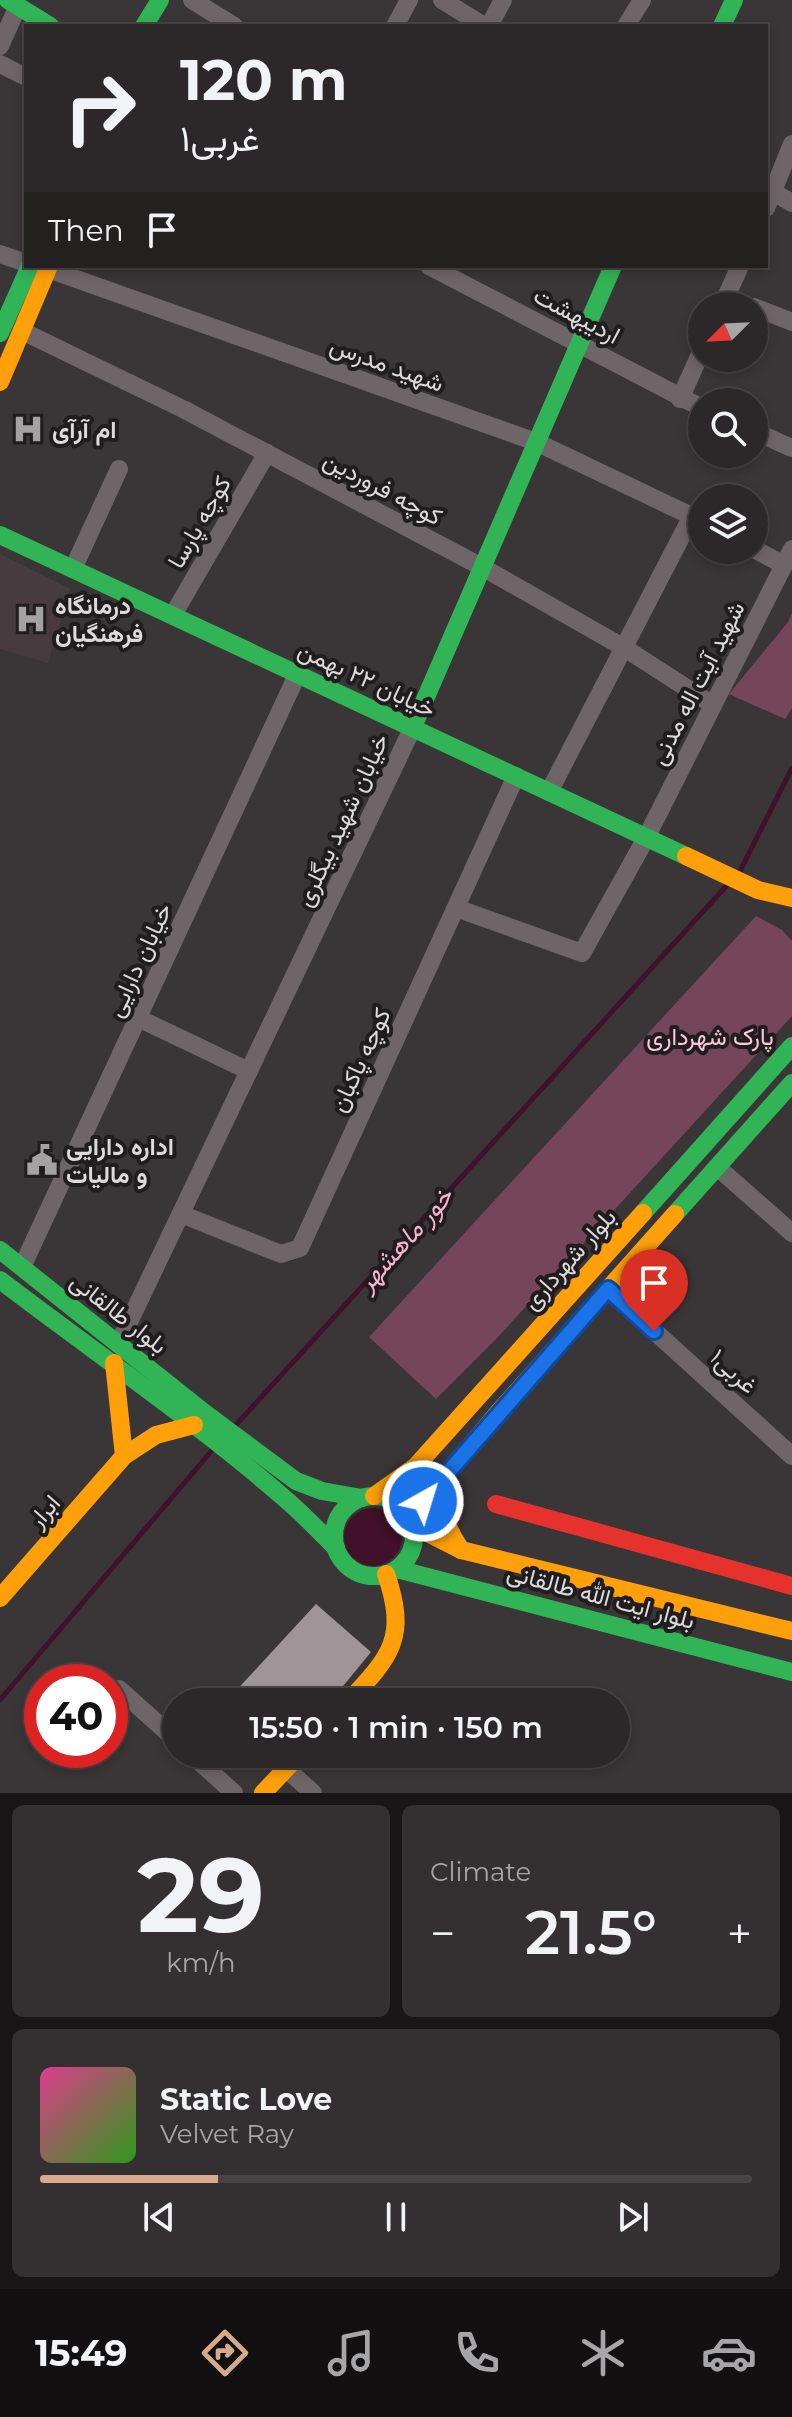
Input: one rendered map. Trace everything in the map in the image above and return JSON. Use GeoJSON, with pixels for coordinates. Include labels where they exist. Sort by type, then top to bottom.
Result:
{"type":"FeatureCollection","features":[{"type":"Feature","properties":{"kind":"main road"},"geometry":{"type":"LineString","coordinates":[[145,24],[160,0]]}},
{"type":"Feature","properties":{"kind":"main road"},"geometry":{"type":"LineString","coordinates":[[723,24],[734,0]]}},
{"type":"Feature","properties":{"kind":"main road"},"geometry":{"type":"LineString","coordinates":[[11,2],[47,24]]}},
{"type":"Feature","properties":{"kind":"main road"},"geometry":{"type":"LineString","coordinates":[[0,333],[37,268]]}},
{"type":"Feature","properties":{"kind":"main road"},"geometry":{"type":"LineString","coordinates":[[0,382],[22,331],[38,268]]}},
{"type":"Feature","properties":{"kind":"main road","name":"خیابان شهید بیگلری"},"geometry":{"type":"LineString","coordinates":[[413,727],[612,268]]}},
{"type":"Feature","properties":{"kind":"main road","name":"خیابان ۲۲ بهمن"},"geometry":{"type":"LineString","coordinates":[[0,535],[758,890]]}},
{"type":"Feature","properties":{"kind":"main road"},"geometry":{"type":"LineString","coordinates":[[758,890],[792,898]]}},
{"type":"Feature","properties":{"kind":"main road"},"geometry":{"type":"LineString","coordinates":[[758,890],[792,917]]}},
{"type":"Feature","properties":{"kind":"main road","name":"بلوار شهرداری"},"geometry":{"type":"LineString","coordinates":[[368,1497],[416,1466],[792,1046]]}},
{"type":"Feature","properties":{"kind":"main road","name":"بلوار شهرداری"},"geometry":{"type":"LineString","coordinates":[[411,1521],[443,1476],[496,1415],[792,1083]]}},
{"type":"Feature","properties":{"kind":"main road","name":"بلوار طالقانی"},"geometry":{"type":"LineString","coordinates":[[0,1250],[119,1343],[199,1422]]}},
{"type":"Feature","properties":{"kind":"main road","name":"بلوار طالقانی"},"geometry":{"type":"LineString","coordinates":[[0,1280],[86,1346],[199,1422]]}},
{"type":"Feature","properties":{"kind":"main road"},"geometry":{"type":"LineString","coordinates":[[114,1363],[124,1456]]}},
{"type":"Feature","properties":{"kind":"main road"},"geometry":{"type":"LineString","coordinates":[[478,1398],[496,1415]]}},
{"type":"Feature","properties":{"kind":"main road"},"geometry":{"type":"LineString","coordinates":[[199,1422],[249,1457],[296,1481],[322,1491],[386,1498],[398,1504],[411,1521],[414,1536],[412,1549],[406,1560],[391,1571],[373,1576],[361,1574],[341,1559],[334,1535],[342,1512],[351,1503],[368,1497]]}},
{"type":"Feature","properties":{"kind":"main road","name":"ابرار"},"geometry":{"type":"LineString","coordinates":[[0,1598],[124,1456],[141,1441],[158,1432],[199,1422]]}},
{"type":"Feature","properties":{"kind":"main road"},"geometry":{"type":"LineString","coordinates":[[249,1457],[336,1548]]}},
{"type":"Feature","properties":{"kind":"main road"},"geometry":{"type":"LineString","coordinates":[[443,1476],[439,1490],[442,1511],[448,1531],[461,1550]]}},
{"type":"Feature","properties":{"kind":"main road"},"geometry":{"type":"LineString","coordinates":[[496,1504],[792,1586]]}},
{"type":"Feature","properties":{"kind":"main road","name":"بلوار ایت الله طالقانی"},"geometry":{"type":"LineString","coordinates":[[411,1521],[461,1550],[792,1631]]}},
{"type":"Feature","properties":{"kind":"main road"},"geometry":{"type":"LineString","coordinates":[[361,1688],[379,1669],[392,1648],[398,1623],[391,1571]]}},
{"type":"Feature","properties":{"kind":"main road","name":"بلوار ایت الله طالقانی"},"geometry":{"type":"LineString","coordinates":[[391,1571],[792,1672]]}},
{"type":"Feature","properties":{"kind":"main road"},"geometry":{"type":"LineString","coordinates":[[263,1793],[286,1769]]}},
{"type":"Feature","properties":{"kind":"street"},"geometry":{"type":"LineString","coordinates":[[192,0],[231,24]]}},
{"type":"Feature","properties":{"kind":"street"},"geometry":{"type":"LineString","coordinates":[[396,24],[409,0]]}},
{"type":"Feature","properties":{"kind":"street"},"geometry":{"type":"LineString","coordinates":[[442,0],[483,24]]}},
{"type":"Feature","properties":{"kind":"street"},"geometry":{"type":"LineString","coordinates":[[487,24],[503,0]]}},
{"type":"Feature","properties":{"kind":"street"},"geometry":{"type":"LineString","coordinates":[[627,24],[642,0]]}},
{"type":"Feature","properties":{"kind":"street"},"geometry":{"type":"LineString","coordinates":[[0,46],[11,2]]}},
{"type":"Feature","properties":{"kind":"street"},"geometry":{"type":"LineString","coordinates":[[0,64],[24,76]]}},
{"type":"Feature","properties":{"kind":"street"},"geometry":{"type":"LineString","coordinates":[[792,144],[768,196],[792,203]]}},
{"type":"Feature","properties":{"kind":"street","name":"شهید مدرس"},"geometry":{"type":"LineString","coordinates":[[0,254],[24,262]]}},
{"type":"Feature","properties":{"kind":"street","name":"شهید مدرس"},"geometry":{"type":"LineString","coordinates":[[44,268],[536,442],[688,515]]}},
{"type":"Feature","properties":{"kind":"street","name":"اردیبهشت"},"geometry":{"type":"LineString","coordinates":[[433,268],[688,402]]}},
{"type":"Feature","properties":{"kind":"street"},"geometry":{"type":"LineString","coordinates":[[728,292],[739,268]]}},
{"type":"Feature","properties":{"kind":"street"},"geometry":{"type":"LineString","coordinates":[[768,313],[792,322]]}},
{"type":"Feature","properties":{"kind":"street","name":"کوچه فروردین"},"geometry":{"type":"LineString","coordinates":[[22,331],[183,409],[482,567],[623,647],[713,705]]}},
{"type":"Feature","properties":{"kind":"street"},"geometry":{"type":"LineString","coordinates":[[680,399],[692,372]]}},
{"type":"Feature","properties":{"kind":"street"},"geometry":{"type":"LineString","coordinates":[[768,437],[792,448]]}},
{"type":"Feature","properties":{"kind":"street","name":"کوچه پارسا"},"geometry":{"type":"LineString","coordinates":[[173,615],[267,453]]}},
{"type":"Feature","properties":{"kind":"street"},"geometry":{"type":"LineString","coordinates":[[73,569],[119,469]]}},
{"type":"Feature","properties":{"kind":"street"},"geometry":{"type":"LineString","coordinates":[[549,792],[623,647],[688,535]]}},
{"type":"Feature","properties":{"kind":"street"},"geometry":{"type":"LineString","coordinates":[[768,552],[788,557]]}},
{"type":"Feature","properties":{"kind":"street","name":"شهید آیت اله مدنی"},"geometry":{"type":"LineString","coordinates":[[456,908],[582,953],[646,838],[788,557]]}},
{"type":"Feature","properties":{"kind":"street","name":"خیابان دارایی"},"geometry":{"type":"LineString","coordinates":[[22,1267],[298,673]]}},
{"type":"Feature","properties":{"kind":"street","name":"خیابان شهید بیگلری"},"geometry":{"type":"LineString","coordinates":[[119,1343],[413,727]]}},
{"type":"Feature","properties":{"kind":"street","name":"کوچه پاکبان"},"geometry":{"type":"LineString","coordinates":[[181,1214],[281,1254],[300,1248],[516,776]]}},
{"type":"Feature","properties":{"kind":"street"},"geometry":{"type":"LineString","coordinates":[[138,1018],[249,1071]]}},
{"type":"Feature","properties":{"kind":"street"},"geometry":{"type":"LineString","coordinates":[[717,1167],[792,1233]]}},
{"type":"Feature","properties":{"kind":"street","name":"۱غربی"},"geometry":{"type":"LineString","coordinates":[[608,1289],[792,1456]]}},
{"type":"Feature","properties":{"kind":"street"},"geometry":{"type":"LineString","coordinates":[[128,1697],[162,1727]]}},
{"type":"Feature","properties":{"kind":"street"},"geometry":{"type":"LineString","coordinates":[[206,1768],[234,1793]]}},
{"type":"Feature","properties":{"kind":"street"},"geometry":{"type":"LineString","coordinates":[[286,1769],[313,1793]]}},
{"type":"Feature","properties":{"kind":"shaded area","name":"درمانگاه فرهنگیان"},"geometry":{"type":"Polygon","coordinates":[[[0,554],[70,589],[48,663],[0,649],[0,554]]]}},
{"type":"Feature","properties":{"kind":"shaded area"},"geometry":{"type":"Polygon","coordinates":[[[373,1508],[394,1516],[402,1537],[394,1558],[373,1566],[352,1558],[344,1537],[352,1516],[373,1508]]]}},
{"type":"Feature","properties":{"kind":"green space"},"geometry":{"type":"Polygon","coordinates":[[[792,613],[792,708],[785,719],[729,694],[792,613]]]}},
{"type":"Feature","properties":{"kind":"green space","name":"پارک شهرداری"},"geometry":{"type":"Polygon","coordinates":[[[756,916],[782,930],[792,941],[792,1016],[498,1337],[436,1399],[369,1337],[756,916]]]}},
{"type":"Feature","properties":{"kind":"building"},"geometry":{"type":"Polygon","coordinates":[[[316,1604],[371,1652],[341,1688],[238,1688],[316,1604]]]}},
{"type":"Feature","properties":{"kind":"waterway","name":"خور ماهشهر"},"geometry":{"type":"LineString","coordinates":[[739,873],[792,768]]}},
{"type":"Feature","properties":{"kind":"waterway","name":"خور ماهشهر"},"geometry":{"type":"LineString","coordinates":[[235,1426],[729,883]]}},
{"type":"Feature","properties":{"kind":"waterway","name":"خور ماهشهر"},"geometry":{"type":"LineString","coordinates":[[0,1700],[214,1448]]}},
{"type":"Feature","properties":{"kind":"traffic: fast"},"geometry":{"type":"LineString","coordinates":[[8,0],[47,24]]}},
{"type":"Feature","properties":{"kind":"traffic: fast"},"geometry":{"type":"LineString","coordinates":[[145,24],[160,0]]}},
{"type":"Feature","properties":{"kind":"traffic: fast"},"geometry":{"type":"LineString","coordinates":[[723,24],[734,0]]}},
{"type":"Feature","properties":{"kind":"traffic: fast"},"geometry":{"type":"LineString","coordinates":[[0,333],[29,268]]}},
{"type":"Feature","properties":{"kind":"traffic: fast"},"geometry":{"type":"LineString","coordinates":[[413,727],[612,268]]}},
{"type":"Feature","properties":{"kind":"traffic: fast"},"geometry":{"type":"LineString","coordinates":[[0,535],[686,856]]}},
{"type":"Feature","properties":{"kind":"traffic: fast"},"geometry":{"type":"LineString","coordinates":[[643,1213],[792,1046]]}},
{"type":"Feature","properties":{"kind":"traffic: fast"},"geometry":{"type":"LineString","coordinates":[[675,1214],[792,1083]]}},
{"type":"Feature","properties":{"kind":"traffic: fast"},"geometry":{"type":"LineString","coordinates":[[0,1250],[206,1414],[296,1481],[322,1491],[362,1498]]}},
{"type":"Feature","properties":{"kind":"traffic: fast"},"geometry":{"type":"LineString","coordinates":[[0,1280],[214,1440],[290,1503],[336,1548]]}},
{"type":"Feature","properties":{"kind":"traffic: fast"},"geometry":{"type":"LineString","coordinates":[[374,1496],[389,1499],[402,1508],[411,1521],[414,1536],[411,1551],[402,1564],[389,1573],[374,1576],[359,1573],[346,1564],[337,1551],[334,1536],[337,1521],[346,1508],[359,1499],[374,1496]]}},
{"type":"Feature","properties":{"kind":"traffic: fast"},"geometry":{"type":"LineString","coordinates":[[397,1569],[792,1672]]}},
{"type":"Feature","properties":{"kind":"traffic: slow"},"geometry":{"type":"LineString","coordinates":[[0,382],[48,268]]}},
{"type":"Feature","properties":{"kind":"traffic: slow"},"geometry":{"type":"LineString","coordinates":[[686,856],[758,890],[792,898]]}},
{"type":"Feature","properties":{"kind":"traffic: slow"},"geometry":{"type":"LineString","coordinates":[[374,1496],[416,1466],[643,1213]]}},
{"type":"Feature","properties":{"kind":"traffic: slow"},"geometry":{"type":"LineString","coordinates":[[410,1518],[496,1415],[675,1214]]}},
{"type":"Feature","properties":{"kind":"traffic: slow"},"geometry":{"type":"LineString","coordinates":[[114,1363],[124,1456]]}},
{"type":"Feature","properties":{"kind":"traffic: slow"},"geometry":{"type":"LineString","coordinates":[[0,1598],[124,1456],[156,1435],[194,1425]]}},
{"type":"Feature","properties":{"kind":"traffic: slow"},"geometry":{"type":"LineString","coordinates":[[443,1476],[441,1496],[444,1514],[461,1550]]}},
{"type":"Feature","properties":{"kind":"traffic: slow"},"geometry":{"type":"LineString","coordinates":[[412,1525],[461,1550],[792,1631]]}},
{"type":"Feature","properties":{"kind":"traffic: slow"},"geometry":{"type":"LineString","coordinates":[[361,1688],[385,1658],[395,1630],[392,1596],[386,1574]]}},
{"type":"Feature","properties":{"kind":"traffic: slow"},"geometry":{"type":"LineString","coordinates":[[263,1793],[287,1768]]}},
{"type":"Feature","properties":{"kind":"traffic: jam"},"geometry":{"type":"LineString","coordinates":[[496,1504],[792,1586]]}},
{"type":"Feature","properties":{"kind":"place","name":"ام آرآی"},"geometry":{"type":"Point","coordinates":[28,429]}},
{"type":"Feature","properties":{"kind":"place","name":"درمانگاه فرهنگیان"},"geometry":{"type":"Point","coordinates":[31,619]}},
{"type":"Feature","properties":{"kind":"place","name":"اداره دارایی و مالیات"},"geometry":{"type":"Point","coordinates":[42,1160]}},
{"type":"Feature","properties":{"kind":"route"},"geometry":{"type":"LineString","coordinates":[[423,1501],[608,1289],[654,1331]]}}]}
